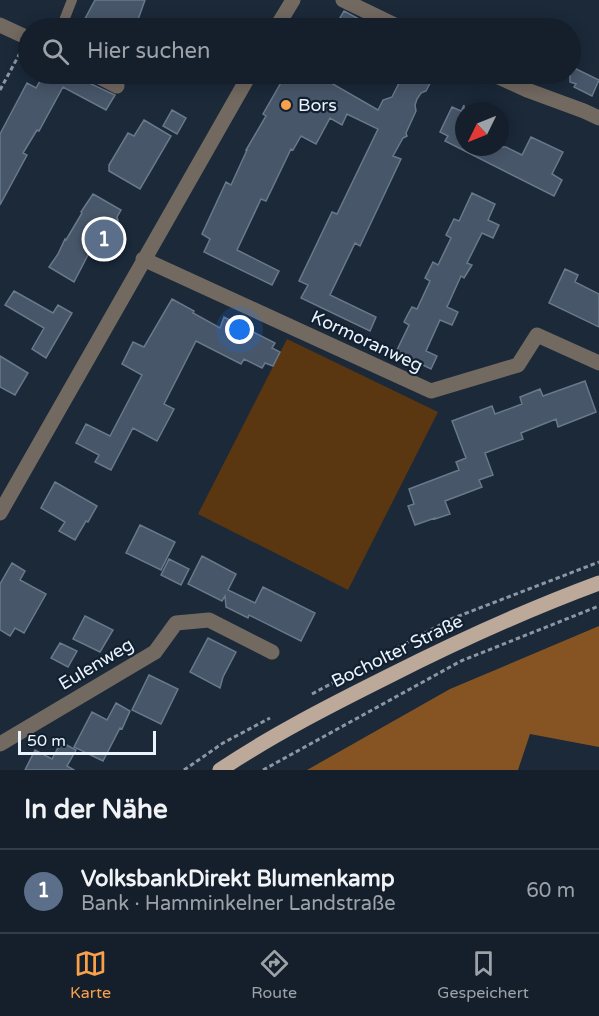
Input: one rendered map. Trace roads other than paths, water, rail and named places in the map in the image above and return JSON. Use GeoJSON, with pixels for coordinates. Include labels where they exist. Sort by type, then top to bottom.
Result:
{"type":"FeatureCollection","features":[{"type":"Feature","properties":{"kind":"main road","name":"Bocholter Straße"},"geometry":{"type":"LineString","coordinates":[[220,770],[338,701],[447,647],[544,603],[599,583]]}},
{"type":"Feature","properties":{"kind":"street"},"geometry":{"type":"LineString","coordinates":[[282,18],[293,0]]}},
{"type":"Feature","properties":{"kind":"street"},"geometry":{"type":"LineString","coordinates":[[343,0],[380,18]]}},
{"type":"Feature","properties":{"kind":"street"},"geometry":{"type":"LineString","coordinates":[[0,25],[18,33]]}},
{"type":"Feature","properties":{"kind":"street"},"geometry":{"type":"LineString","coordinates":[[113,84],[117,86]]}},
{"type":"Feature","properties":{"kind":"street"},"geometry":{"type":"LineString","coordinates":[[0,513],[244,84]]}},
{"type":"Feature","properties":{"kind":"street"},"geometry":{"type":"LineString","coordinates":[[514,84],[599,118]]}},
{"type":"Feature","properties":{"kind":"street","name":"Kormoranweg"},"geometry":{"type":"LineString","coordinates":[[143,260],[431,391],[518,365],[537,335],[599,363]]}},
{"type":"Feature","properties":{"kind":"street","name":"Eulenweg"},"geometry":{"type":"LineString","coordinates":[[0,744],[155,652],[176,623],[209,620],[272,652]]}},
{"type":"Feature","properties":{"kind":"lane"},"geometry":{"type":"LineString","coordinates":[[65,18],[72,0]]}},
{"type":"Feature","properties":{"kind":"place","name":"Bors"},"geometry":{"type":"Point","coordinates":[286,105]}},
{"type":"Feature","properties":{"kind":"place","name":"VolksbankDirekt Blumenkamp"},"geometry":{"type":"Point","coordinates":[104,239]}}]}
